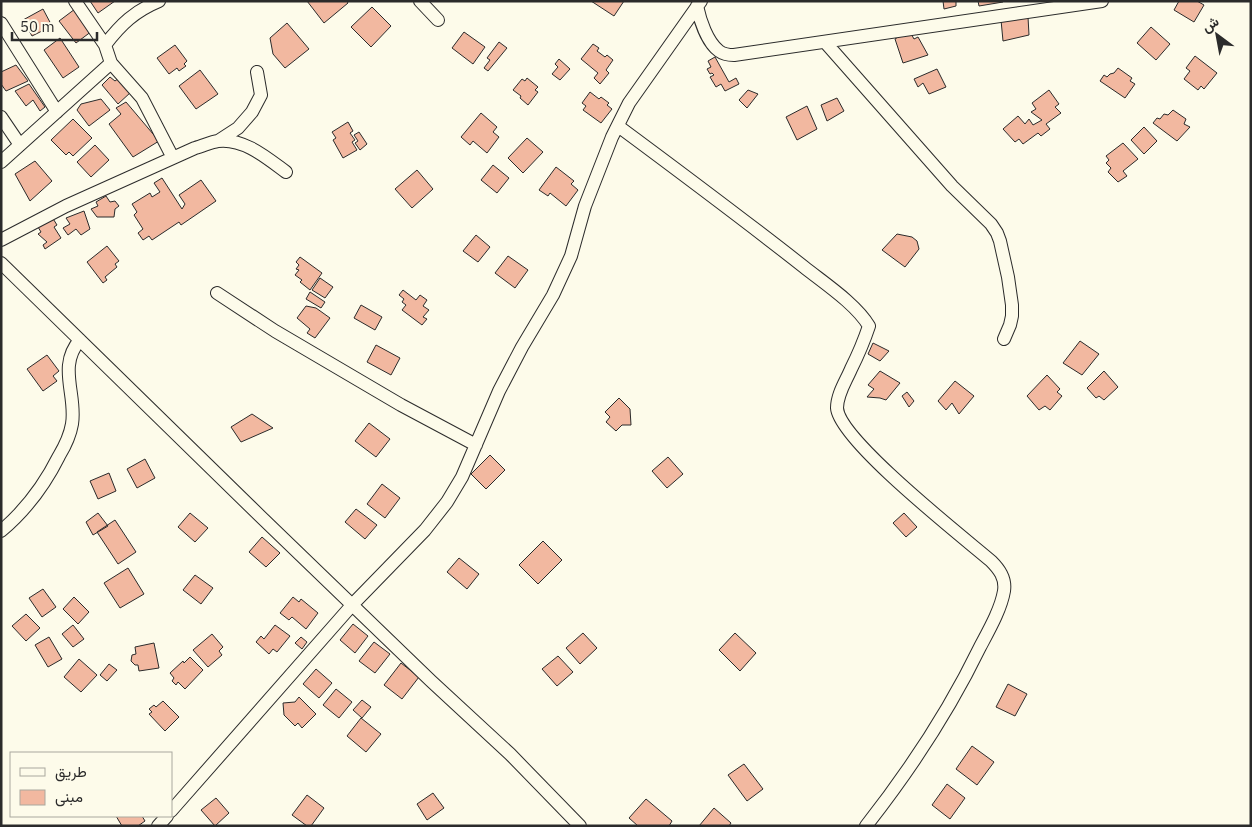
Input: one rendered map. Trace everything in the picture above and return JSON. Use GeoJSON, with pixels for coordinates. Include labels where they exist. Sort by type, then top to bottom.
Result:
{"type":"FeatureCollection","features":[{"type":"Feature","properties":{"kind":"street"},"geometry":{"type":"LineString","coordinates":[[74,1],[105,45],[111,63],[142,98],[173,158]]}},
{"type":"Feature","properties":{"kind":"street"},"geometry":{"type":"LineString","coordinates":[[105,45],[116,30],[133,15],[146,6],[159,1]]}},
{"type":"Feature","properties":{"kind":"street"},"geometry":{"type":"LineString","coordinates":[[420,1],[438,20]]}},
{"type":"Feature","properties":{"kind":"street"},"geometry":{"type":"LineString","coordinates":[[699,4],[700,18],[711,42],[717,50],[724,54],[734,55],[1102,1]]}},
{"type":"Feature","properties":{"kind":"street"},"geometry":{"type":"LineString","coordinates":[[172,810],[353,604],[425,530],[447,502],[462,477],[499,390],[553,295],[571,256],[585,206],[612,137],[629,103],[699,4]]}},
{"type":"Feature","properties":{"kind":"street"},"geometry":{"type":"LineString","coordinates":[[1,23],[57,112]]}},
{"type":"Feature","properties":{"kind":"street"},"geometry":{"type":"LineString","coordinates":[[825,42],[952,186],[997,232],[1008,277],[1012,305],[1010,325],[1004,339]]}},
{"type":"Feature","properties":{"kind":"street"},"geometry":{"type":"LineString","coordinates":[[1,162],[111,63]]}},
{"type":"Feature","properties":{"kind":"street"},"geometry":{"type":"LineString","coordinates":[[1,240],[66,206],[195,148],[218,141],[238,128],[252,112],[261,95],[257,72]]}},
{"type":"Feature","properties":{"kind":"street"},"geometry":{"type":"LineString","coordinates":[[1,117],[20,145]]}},
{"type":"Feature","properties":{"kind":"street"},"geometry":{"type":"LineString","coordinates":[[618,126],[764,236],[839,295],[864,318],[869,326],[841,390],[837,407],[839,416],[867,452],[920,502],[991,561],[1003,576],[1004,591],[992,622],[950,706],[894,790],[866,826]]}},
{"type":"Feature","properties":{"kind":"street"},"geometry":{"type":"LineString","coordinates":[[218,141],[236,141],[243,144],[286,172]]}},
{"type":"Feature","properties":{"kind":"street"},"geometry":{"type":"LineString","coordinates":[[1,263],[431,681],[510,754],[574,824]]}},
{"type":"Feature","properties":{"kind":"street"},"geometry":{"type":"LineString","coordinates":[[217,293],[275,331],[401,405],[476,445]]}},
{"type":"Feature","properties":{"kind":"street"},"geometry":{"type":"LineString","coordinates":[[1,531],[46,481],[68,441],[74,412],[68,363],[72,351],[80,340]]}},
{"type":"Feature","properties":{"kind":"building"},"geometry":{"type":"Polygon","coordinates":[[[90,1],[115,1],[98,13],[90,1]]]}},
{"type":"Feature","properties":{"kind":"building"},"geometry":{"type":"Polygon","coordinates":[[[307,1],[347,1],[348,3],[324,23],[307,1]]]}},
{"type":"Feature","properties":{"kind":"building"},"geometry":{"type":"Polygon","coordinates":[[[591,1],[624,1],[614,16],[591,1]]]}},
{"type":"Feature","properties":{"kind":"building"},"geometry":{"type":"Polygon","coordinates":[[[943,1],[956,1],[956,6],[944,9],[943,1]]]}},
{"type":"Feature","properties":{"kind":"building"},"geometry":{"type":"Polygon","coordinates":[[[978,1],[1003,1],[1003,2],[979,6],[978,1]]]}},
{"type":"Feature","properties":{"kind":"building"},"geometry":{"type":"Polygon","coordinates":[[[1179,1],[1197,1],[1204,5],[1194,22],[1174,10],[1179,1]]]}},
{"type":"Feature","properties":{"kind":"building"},"geometry":{"type":"Polygon","coordinates":[[[372,7],[391,26],[371,47],[351,27],[372,7]]]}},
{"type":"Feature","properties":{"kind":"building"},"geometry":{"type":"Polygon","coordinates":[[[43,9],[52,26],[32,36],[23,20],[43,9]]]}},
{"type":"Feature","properties":{"kind":"building"},"geometry":{"type":"Polygon","coordinates":[[[75,9],[92,31],[76,43],[59,21],[75,9]]]}},
{"type":"Feature","properties":{"kind":"building"},"geometry":{"type":"Polygon","coordinates":[[[1028,17],[1029,35],[1003,41],[1001,20],[1028,17]]]}},
{"type":"Feature","properties":{"kind":"building"},"geometry":{"type":"Polygon","coordinates":[[[287,23],[309,49],[285,68],[273,54],[270,38],[287,23]]]}},
{"type":"Feature","properties":{"kind":"building"},"geometry":{"type":"Polygon","coordinates":[[[1151,27],[1170,44],[1156,60],[1137,43],[1151,27]]]}},
{"type":"Feature","properties":{"kind":"building"},"geometry":{"type":"Polygon","coordinates":[[[909,30],[914,39],[918,37],[928,55],[903,63],[895,39],[909,30]]]}},
{"type":"Feature","properties":{"kind":"building"},"geometry":{"type":"Polygon","coordinates":[[[464,32],[485,47],[473,64],[452,48],[464,32]]]}},
{"type":"Feature","properties":{"kind":"building"},"geometry":{"type":"Polygon","coordinates":[[[60,38],[79,67],[63,78],[44,50],[60,38]]]}},
{"type":"Feature","properties":{"kind":"building"},"geometry":{"type":"Polygon","coordinates":[[[499,42],[507,48],[488,71],[484,68],[490,60],[487,58],[499,42]]]}},
{"type":"Feature","properties":{"kind":"building"},"geometry":{"type":"Polygon","coordinates":[[[593,44],[599,48],[597,51],[613,60],[606,70],[609,73],[600,84],[594,78],[598,73],[581,59],[593,44]]]}},
{"type":"Feature","properties":{"kind":"building"},"geometry":{"type":"Polygon","coordinates":[[[175,45],[187,61],[184,64],[186,66],[179,71],[177,68],[169,74],[157,58],[175,45]]]}},
{"type":"Feature","properties":{"kind":"building"},"geometry":{"type":"Polygon","coordinates":[[[1195,56],[1217,73],[1204,89],[1201,86],[1198,90],[1184,79],[1190,71],[1186,68],[1195,56]]]}},
{"type":"Feature","properties":{"kind":"building"},"geometry":{"type":"Polygon","coordinates":[[[715,57],[729,82],[736,78],[739,84],[725,91],[721,84],[716,87],[710,77],[714,75],[710,74],[707,69],[711,67],[708,61],[715,57]]]}},
{"type":"Feature","properties":{"kind":"building"},"geometry":{"type":"Polygon","coordinates":[[[559,59],[570,69],[560,80],[552,74],[558,67],[555,64],[559,59]]]}},
{"type":"Feature","properties":{"kind":"building"},"geometry":{"type":"Polygon","coordinates":[[[16,65],[28,81],[6,91],[1,84],[1,72],[16,65]]]}},
{"type":"Feature","properties":{"kind":"building"},"geometry":{"type":"Polygon","coordinates":[[[1118,68],[1132,78],[1130,81],[1135,84],[1125,98],[1100,81],[1104,75],[1107,77],[1118,68]]]}},
{"type":"Feature","properties":{"kind":"building"},"geometry":{"type":"Polygon","coordinates":[[[937,69],[946,87],[929,94],[923,83],[918,87],[914,79],[937,69]]]}},
{"type":"Feature","properties":{"kind":"building"},"geometry":{"type":"Polygon","coordinates":[[[200,70],[218,94],[196,109],[179,86],[200,70]]]}},
{"type":"Feature","properties":{"kind":"building"},"geometry":{"type":"Polygon","coordinates":[[[110,77],[115,81],[119,78],[131,92],[118,104],[102,85],[110,77]]]}},
{"type":"Feature","properties":{"kind":"building"},"geometry":{"type":"Polygon","coordinates":[[[527,78],[538,87],[535,90],[538,92],[528,105],[513,90],[522,79],[525,81],[527,78]]]}},
{"type":"Feature","properties":{"kind":"building"},"geometry":{"type":"Polygon","coordinates":[[[29,84],[45,107],[40,111],[33,100],[26,106],[15,91],[29,84]]]}},
{"type":"Feature","properties":{"kind":"building"},"geometry":{"type":"Polygon","coordinates":[[[748,90],[758,94],[747,108],[739,100],[748,90]]]}},
{"type":"Feature","properties":{"kind":"building"},"geometry":{"type":"Polygon","coordinates":[[[1049,90],[1059,104],[1055,107],[1061,113],[1046,124],[1050,129],[1041,136],[1038,133],[1023,144],[1019,139],[1015,142],[1003,129],[1018,116],[1025,124],[1029,119],[1033,125],[1042,120],[1031,112],[1036,109],[1032,103],[1049,90]]]}},
{"type":"Feature","properties":{"kind":"building"},"geometry":{"type":"Polygon","coordinates":[[[590,92],[599,99],[601,97],[609,103],[607,105],[612,109],[601,123],[583,110],[586,106],[582,103],[590,92]]]}},
{"type":"Feature","properties":{"kind":"building"},"geometry":{"type":"Polygon","coordinates":[[[837,98],[844,111],[827,121],[821,105],[837,98]]]}},
{"type":"Feature","properties":{"kind":"building"},"geometry":{"type":"Polygon","coordinates":[[[101,99],[110,110],[89,126],[77,110],[81,104],[101,99]]]}},
{"type":"Feature","properties":{"kind":"building"},"geometry":{"type":"Polygon","coordinates":[[[126,102],[159,141],[133,157],[109,124],[121,114],[116,108],[126,102]]]}},
{"type":"Feature","properties":{"kind":"building"},"geometry":{"type":"Polygon","coordinates":[[[807,106],[817,129],[797,140],[786,117],[807,106]]]}},
{"type":"Feature","properties":{"kind":"building"},"geometry":{"type":"Polygon","coordinates":[[[1173,110],[1186,119],[1184,124],[1190,127],[1177,141],[1153,123],[1157,118],[1160,119],[1164,114],[1168,115],[1173,110]]]}},
{"type":"Feature","properties":{"kind":"building"},"geometry":{"type":"Polygon","coordinates":[[[481,113],[497,127],[493,132],[499,137],[487,153],[473,141],[470,145],[461,137],[481,113]]]}},
{"type":"Feature","properties":{"kind":"building"},"geometry":{"type":"Polygon","coordinates":[[[73,119],[92,138],[73,156],[69,152],[66,155],[51,140],[73,119]]]}},
{"type":"Feature","properties":{"kind":"building"},"geometry":{"type":"Polygon","coordinates":[[[348,122],[353,131],[350,133],[355,140],[352,142],[357,150],[343,158],[333,140],[336,138],[332,132],[348,122]]]}},
{"type":"Feature","properties":{"kind":"building"},"geometry":{"type":"Polygon","coordinates":[[[1144,127],[1157,141],[1144,154],[1131,140],[1144,127]]]}},
{"type":"Feature","properties":{"kind":"building"},"geometry":{"type":"Polygon","coordinates":[[[359,132],[367,144],[360,150],[355,143],[358,141],[354,135],[359,132]]]}},
{"type":"Feature","properties":{"kind":"building"},"geometry":{"type":"Polygon","coordinates":[[[527,138],[543,152],[523,173],[508,158],[527,138]]]}},
{"type":"Feature","properties":{"kind":"building"},"geometry":{"type":"Polygon","coordinates":[[[1123,143],[1138,159],[1123,171],[1127,176],[1118,182],[1108,172],[1111,168],[1106,163],[1109,160],[1106,156],[1123,143]]]}},
{"type":"Feature","properties":{"kind":"building"},"geometry":{"type":"Polygon","coordinates":[[[95,145],[109,160],[91,177],[77,162],[95,145]]]}},
{"type":"Feature","properties":{"kind":"building"},"geometry":{"type":"Polygon","coordinates":[[[35,161],[52,181],[30,201],[15,174],[35,161]]]}},
{"type":"Feature","properties":{"kind":"building"},"geometry":{"type":"Polygon","coordinates":[[[493,165],[509,178],[497,193],[481,180],[493,165]]]}},
{"type":"Feature","properties":{"kind":"building"},"geometry":{"type":"Polygon","coordinates":[[[556,167],[574,181],[571,184],[578,190],[566,206],[550,193],[548,196],[539,190],[556,167]]]}},
{"type":"Feature","properties":{"kind":"building"},"geometry":{"type":"Polygon","coordinates":[[[417,170],[433,189],[412,208],[395,189],[417,170]]]}},
{"type":"Feature","properties":{"kind":"building"},"geometry":{"type":"Polygon","coordinates":[[[162,178],[182,209],[185,204],[179,195],[201,180],[216,201],[181,225],[179,222],[152,240],[149,236],[143,240],[138,233],[143,229],[134,215],[137,212],[132,204],[150,193],[152,197],[160,192],[154,183],[162,178]]]}},
{"type":"Feature","properties":{"kind":"building"},"geometry":{"type":"Polygon","coordinates":[[[106,196],[110,202],[115,201],[119,206],[115,209],[114,217],[97,217],[91,209],[98,206],[96,202],[106,196]]]}},
{"type":"Feature","properties":{"kind":"building"},"geometry":{"type":"Polygon","coordinates":[[[84,211],[90,229],[81,235],[76,229],[68,235],[63,228],[70,224],[66,218],[84,211]]]}},
{"type":"Feature","properties":{"kind":"building"},"geometry":{"type":"Polygon","coordinates":[[[52,217],[57,225],[54,227],[61,238],[45,249],[43,245],[47,242],[38,234],[41,232],[38,227],[52,217]]]}},
{"type":"Feature","properties":{"kind":"building"},"geometry":{"type":"Polygon","coordinates":[[[897,234],[912,237],[917,241],[919,249],[905,267],[882,250],[897,234]]]}},
{"type":"Feature","properties":{"kind":"building"},"geometry":{"type":"Polygon","coordinates":[[[476,235],[490,247],[478,262],[463,251],[476,235]]]}},
{"type":"Feature","properties":{"kind":"building"},"geometry":{"type":"Polygon","coordinates":[[[107,246],[119,261],[115,264],[117,267],[105,277],[107,280],[103,283],[87,262],[107,246]]]}},
{"type":"Feature","properties":{"kind":"building"},"geometry":{"type":"Polygon","coordinates":[[[508,256],[528,270],[515,288],[495,273],[508,256]]]}},
{"type":"Feature","properties":{"kind":"building"},"geometry":{"type":"Polygon","coordinates":[[[300,257],[322,273],[310,290],[295,275],[299,270],[296,269],[299,265],[296,262],[300,257]]]}},
{"type":"Feature","properties":{"kind":"building"},"geometry":{"type":"Polygon","coordinates":[[[320,278],[333,287],[325,298],[312,290],[320,278]]]}},
{"type":"Feature","properties":{"kind":"building"},"geometry":{"type":"Polygon","coordinates":[[[403,290],[416,300],[420,295],[427,300],[423,306],[429,310],[423,317],[427,319],[422,325],[402,310],[406,305],[402,302],[404,299],[399,295],[403,290]]]}},
{"type":"Feature","properties":{"kind":"building"},"geometry":{"type":"Polygon","coordinates":[[[310,292],[325,302],[321,308],[306,299],[310,292]]]}},
{"type":"Feature","properties":{"kind":"building"},"geometry":{"type":"Polygon","coordinates":[[[361,305],[382,317],[375,330],[354,318],[361,305]]]}},
{"type":"Feature","properties":{"kind":"building"},"geometry":{"type":"Polygon","coordinates":[[[306,306],[316,308],[330,318],[315,338],[307,333],[310,329],[297,318],[306,306]]]}},
{"type":"Feature","properties":{"kind":"building"},"geometry":{"type":"Polygon","coordinates":[[[1080,341],[1099,354],[1082,375],[1063,363],[1080,341]]]}},
{"type":"Feature","properties":{"kind":"building"},"geometry":{"type":"Polygon","coordinates":[[[873,343],[889,351],[880,361],[868,354],[873,343]]]}},
{"type":"Feature","properties":{"kind":"building"},"geometry":{"type":"Polygon","coordinates":[[[376,345],[400,358],[391,375],[367,362],[376,345]]]}},
{"type":"Feature","properties":{"kind":"building"},"geometry":{"type":"Polygon","coordinates":[[[47,355],[59,371],[53,376],[57,381],[43,391],[27,369],[47,355]]]}},
{"type":"Feature","properties":{"kind":"building"},"geometry":{"type":"Polygon","coordinates":[[[880,371],[900,383],[886,400],[867,397],[874,389],[868,385],[880,371]]]}},
{"type":"Feature","properties":{"kind":"building"},"geometry":{"type":"Polygon","coordinates":[[[1104,371],[1118,387],[1104,400],[1099,396],[1096,398],[1087,388],[1104,371]]]}},
{"type":"Feature","properties":{"kind":"building"},"geometry":{"type":"Polygon","coordinates":[[[1047,375],[1060,389],[1057,392],[1062,396],[1050,410],[1045,406],[1039,410],[1027,396],[1047,375]]]}},
{"type":"Feature","properties":{"kind":"building"},"geometry":{"type":"Polygon","coordinates":[[[955,381],[974,396],[959,414],[952,403],[946,410],[938,401],[955,381]]]}},
{"type":"Feature","properties":{"kind":"building"},"geometry":{"type":"Polygon","coordinates":[[[907,392],[914,401],[909,407],[902,396],[907,392]]]}},
{"type":"Feature","properties":{"kind":"building"},"geometry":{"type":"Polygon","coordinates":[[[619,398],[630,409],[631,425],[622,425],[616,431],[606,422],[610,417],[605,412],[619,398]]]}},
{"type":"Feature","properties":{"kind":"building"},"geometry":{"type":"Polygon","coordinates":[[[252,414],[273,428],[241,442],[231,427],[252,414]]]}},
{"type":"Feature","properties":{"kind":"building"},"geometry":{"type":"Polygon","coordinates":[[[369,423],[390,439],[376,457],[355,441],[369,423]]]}},
{"type":"Feature","properties":{"kind":"building"},"geometry":{"type":"Polygon","coordinates":[[[490,455],[505,470],[486,489],[471,474],[490,455]]]}},
{"type":"Feature","properties":{"kind":"building"},"geometry":{"type":"Polygon","coordinates":[[[668,457],[683,474],[667,488],[652,471],[668,457]]]}},
{"type":"Feature","properties":{"kind":"building"},"geometry":{"type":"Polygon","coordinates":[[[145,459],[155,478],[137,488],[127,469],[145,459]]]}},
{"type":"Feature","properties":{"kind":"building"},"geometry":{"type":"Polygon","coordinates":[[[109,473],[116,491],[98,499],[90,481],[109,473]]]}},
{"type":"Feature","properties":{"kind":"building"},"geometry":{"type":"Polygon","coordinates":[[[382,484],[400,498],[385,518],[367,504],[382,484]]]}},
{"type":"Feature","properties":{"kind":"building"},"geometry":{"type":"Polygon","coordinates":[[[356,509],[377,525],[365,539],[345,522],[356,509]]]}},
{"type":"Feature","properties":{"kind":"building"},"geometry":{"type":"Polygon","coordinates":[[[98,513],[108,526],[93,535],[86,522],[98,513]]]}},
{"type":"Feature","properties":{"kind":"building"},"geometry":{"type":"Polygon","coordinates":[[[190,513],[208,528],[195,542],[178,527],[190,513]]]}},
{"type":"Feature","properties":{"kind":"building"},"geometry":{"type":"Polygon","coordinates":[[[904,513],[917,527],[906,537],[893,523],[904,513]]]}},
{"type":"Feature","properties":{"kind":"building"},"geometry":{"type":"Polygon","coordinates":[[[115,520],[136,552],[118,564],[97,532],[115,520]]]}},
{"type":"Feature","properties":{"kind":"building"},"geometry":{"type":"Polygon","coordinates":[[[262,537],[280,553],[266,567],[249,552],[262,537]]]}},
{"type":"Feature","properties":{"kind":"building"},"geometry":{"type":"Polygon","coordinates":[[[543,541],[562,560],[538,584],[519,565],[543,541]]]}},
{"type":"Feature","properties":{"kind":"building"},"geometry":{"type":"Polygon","coordinates":[[[459,558],[479,574],[467,589],[447,572],[459,558]]]}},
{"type":"Feature","properties":{"kind":"building"},"geometry":{"type":"Polygon","coordinates":[[[128,568],[144,594],[120,608],[104,583],[128,568]]]}},
{"type":"Feature","properties":{"kind":"building"},"geometry":{"type":"Polygon","coordinates":[[[195,575],[213,588],[201,604],[183,590],[195,575]]]}},
{"type":"Feature","properties":{"kind":"building"},"geometry":{"type":"Polygon","coordinates":[[[43,589],[56,607],[42,617],[29,598],[43,589]]]}},
{"type":"Feature","properties":{"kind":"building"},"geometry":{"type":"Polygon","coordinates":[[[74,597],[89,612],[78,624],[63,609],[74,597]]]}},
{"type":"Feature","properties":{"kind":"building"},"geometry":{"type":"Polygon","coordinates":[[[293,597],[299,602],[301,599],[318,613],[306,629],[292,617],[289,620],[280,613],[293,597]]]}},
{"type":"Feature","properties":{"kind":"building"},"geometry":{"type":"Polygon","coordinates":[[[26,614],[40,628],[26,641],[12,626],[26,614]]]}},
{"type":"Feature","properties":{"kind":"building"},"geometry":{"type":"Polygon","coordinates":[[[353,624],[368,636],[355,653],[340,640],[353,624]]]}},
{"type":"Feature","properties":{"kind":"building"},"geometry":{"type":"Polygon","coordinates":[[[73,625],[84,639],[73,647],[62,634],[73,625]]]}},
{"type":"Feature","properties":{"kind":"building"},"geometry":{"type":"Polygon","coordinates":[[[275,625],[290,636],[277,652],[273,649],[269,654],[256,642],[261,636],[264,639],[275,625]]]}},
{"type":"Feature","properties":{"kind":"building"},"geometry":{"type":"Polygon","coordinates":[[[583,633],[597,648],[580,664],[566,648],[583,633]]]}},
{"type":"Feature","properties":{"kind":"building"},"geometry":{"type":"Polygon","coordinates":[[[735,633],[756,653],[740,671],[719,650],[735,633]]]}},
{"type":"Feature","properties":{"kind":"building"},"geometry":{"type":"Polygon","coordinates":[[[212,634],[223,647],[219,651],[222,655],[208,667],[193,650],[212,634]]]}},
{"type":"Feature","properties":{"kind":"building"},"geometry":{"type":"Polygon","coordinates":[[[49,637],[62,659],[48,667],[35,645],[49,637]]]}},
{"type":"Feature","properties":{"kind":"building"},"geometry":{"type":"Polygon","coordinates":[[[301,637],[307,642],[302,649],[295,643],[301,637]]]}},
{"type":"Feature","properties":{"kind":"building"},"geometry":{"type":"Polygon","coordinates":[[[374,642],[390,654],[375,673],[359,661],[374,642]]]}},
{"type":"Feature","properties":{"kind":"building"},"geometry":{"type":"Polygon","coordinates":[[[154,643],[159,668],[139,671],[138,665],[131,661],[132,655],[136,654],[135,647],[154,643]]]}},
{"type":"Feature","properties":{"kind":"building"},"geometry":{"type":"Polygon","coordinates":[[[558,656],[573,672],[557,686],[542,669],[558,656]]]}},
{"type":"Feature","properties":{"kind":"building"},"geometry":{"type":"Polygon","coordinates":[[[190,657],[203,670],[185,689],[178,682],[176,685],[172,681],[174,678],[170,673],[190,657]]]}},
{"type":"Feature","properties":{"kind":"building"},"geometry":{"type":"Polygon","coordinates":[[[79,659],[97,675],[81,692],[64,677],[79,659]]]}},
{"type":"Feature","properties":{"kind":"building"},"geometry":{"type":"Polygon","coordinates":[[[401,663],[419,677],[402,699],[384,685],[401,663]]]}},
{"type":"Feature","properties":{"kind":"building"},"geometry":{"type":"Polygon","coordinates":[[[109,664],[117,670],[107,681],[100,675],[109,664]]]}},
{"type":"Feature","properties":{"kind":"building"},"geometry":{"type":"Polygon","coordinates":[[[316,669],[332,683],[319,698],[303,684],[316,669]]]}},
{"type":"Feature","properties":{"kind":"building"},"geometry":{"type":"Polygon","coordinates":[[[1008,684],[1027,694],[1015,716],[996,707],[1008,684]]]}},
{"type":"Feature","properties":{"kind":"building"},"geometry":{"type":"Polygon","coordinates":[[[336,689],[352,702],[339,718],[323,705],[336,689]]]}},
{"type":"Feature","properties":{"kind":"building"},"geometry":{"type":"Polygon","coordinates":[[[299,697],[316,714],[302,728],[298,723],[295,726],[284,715],[283,703],[295,702],[299,697]]]}},
{"type":"Feature","properties":{"kind":"building"},"geometry":{"type":"Polygon","coordinates":[[[362,700],[371,707],[362,718],[353,710],[362,700]]]}},
{"type":"Feature","properties":{"kind":"building"},"geometry":{"type":"Polygon","coordinates":[[[163,701],[179,717],[165,731],[149,714],[152,712],[149,709],[154,705],[156,707],[163,701]]]}},
{"type":"Feature","properties":{"kind":"building"},"geometry":{"type":"Polygon","coordinates":[[[361,718],[381,734],[366,752],[347,736],[361,718]]]}},
{"type":"Feature","properties":{"kind":"building"},"geometry":{"type":"Polygon","coordinates":[[[972,746],[994,762],[977,785],[956,769],[972,746]]]}},
{"type":"Feature","properties":{"kind":"building"},"geometry":{"type":"Polygon","coordinates":[[[744,764],[763,789],[747,801],[728,775],[744,764]]]}},
{"type":"Feature","properties":{"kind":"building"},"geometry":{"type":"Polygon","coordinates":[[[947,784],[965,798],[950,819],[932,805],[947,784]]]}},
{"type":"Feature","properties":{"kind":"building"},"geometry":{"type":"Polygon","coordinates":[[[433,793],[444,808],[427,820],[417,804],[433,793]]]}},
{"type":"Feature","properties":{"kind":"building"},"geometry":{"type":"Polygon","coordinates":[[[307,795],[324,808],[311,826],[307,826],[292,815],[307,795]]]}},
{"type":"Feature","properties":{"kind":"building"},"geometry":{"type":"Polygon","coordinates":[[[216,798],[229,813],[215,826],[201,810],[216,798]]]}},
{"type":"Feature","properties":{"kind":"building"},"geometry":{"type":"Polygon","coordinates":[[[646,799],[672,821],[669,826],[638,826],[629,818],[646,799]]]}},
{"type":"Feature","properties":{"kind":"building"},"geometry":{"type":"Polygon","coordinates":[[[714,808],[731,823],[729,826],[699,826],[714,808]]]}},
{"type":"Feature","properties":{"kind":"building"},"geometry":{"type":"Polygon","coordinates":[[[117,817],[143,817],[145,821],[138,826],[122,826],[117,817]]]}}]}
